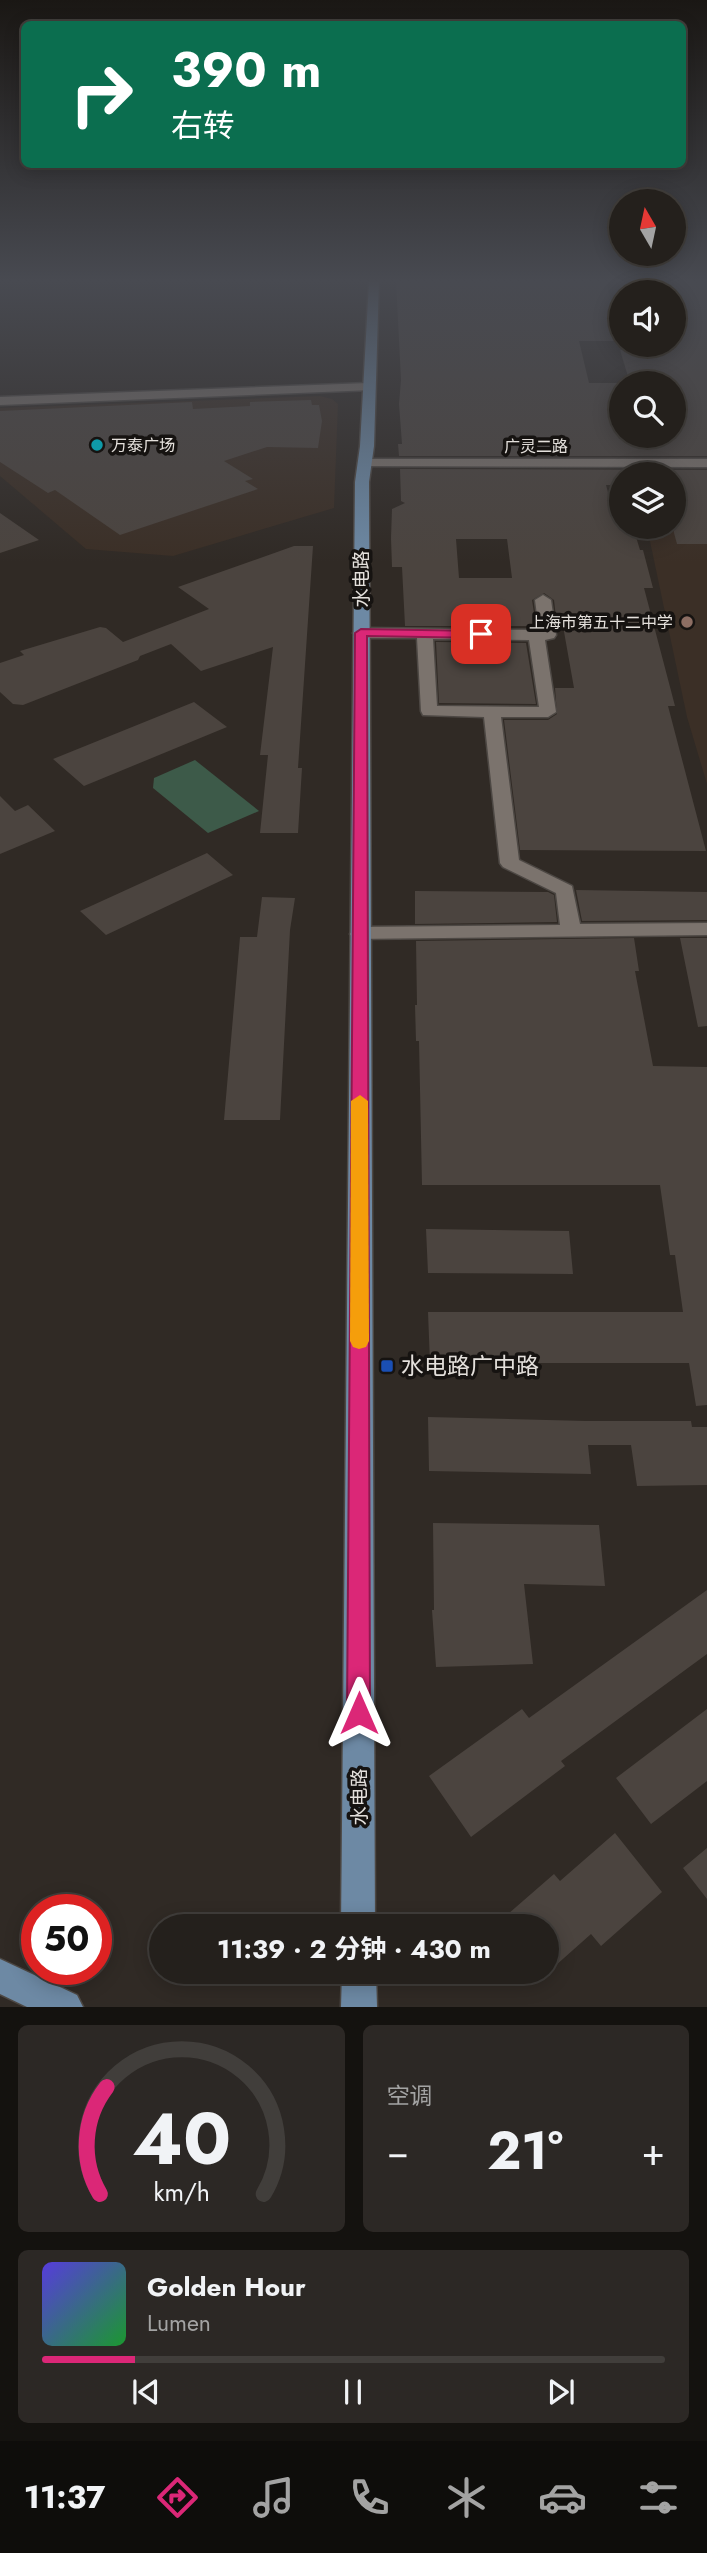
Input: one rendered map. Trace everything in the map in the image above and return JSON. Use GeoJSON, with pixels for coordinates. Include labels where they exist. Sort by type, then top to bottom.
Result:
{"type":"FeatureCollection","features":[{"type":"Feature","properties":{"kind":"main road","name":"水电路"},"geometry":{"type":"LineString","coordinates":[[358,1914],[362,482],[370,375]]}},
{"type":"Feature","properties":{"kind":"main road"},"geometry":{"type":"LineString","coordinates":[[0,1976],[65,2007]]}},
{"type":"Feature","properties":{"kind":"main road"},"geometry":{"type":"LineString","coordinates":[[359,1984],[359,2007]]}},
{"type":"Feature","properties":{"kind":"street"},"geometry":{"type":"LineString","coordinates":[[0,401],[369,387]]}},
{"type":"Feature","properties":{"kind":"street","name":"广灵二路"},"geometry":{"type":"LineString","coordinates":[[365,463],[707,463]]}},
{"type":"Feature","properties":{"kind":"street"},"geometry":{"type":"LineString","coordinates":[[361,633],[548,635],[543,600]]}},
{"type":"Feature","properties":{"kind":"street"},"geometry":{"type":"LineString","coordinates":[[425,634],[429,711],[548,712],[536,635]]}},
{"type":"Feature","properties":{"kind":"street"},"geometry":{"type":"LineString","coordinates":[[492,712],[510,863],[565,890],[571,931]]}},
{"type":"Feature","properties":{"kind":"street"},"geometry":{"type":"LineString","coordinates":[[360,934],[707,929]]}},
{"type":"Feature","properties":{"kind":"shaded area","name":"万泰广场"},"geometry":{"type":"Polygon","coordinates":[[[320,396],[332,399],[338,404],[334,508],[173,556],[86,549],[0,476],[0,408],[320,396]]]}},
{"type":"Feature","properties":{"kind":"shaded area","name":"上海市第五十二中学"},"geometry":{"type":"Polygon","coordinates":[[[686,475],[707,475],[707,784],[687,717],[650,539],[686,539],[686,475]]]}},
{"type":"Feature","properties":{"kind":"green space"},"geometry":{"type":"Polygon","coordinates":[[[195,760],[259,811],[208,833],[153,788],[154,778],[195,760]]]}},
{"type":"Feature","properties":{"kind":"building"},"geometry":{"type":"Polygon","coordinates":[[[401,375],[587,375],[589,383],[609,383],[609,448],[686,448],[686,375],[707,375],[707,456],[399,456],[398,444],[402,444],[399,404],[401,375]]]}},
{"type":"Feature","properties":{"kind":"building","name":"万泰广场"},"geometry":{"type":"Polygon","coordinates":[[[311,400],[312,405],[319,405],[322,421],[318,448],[267,447],[224,461],[253,479],[245,481],[258,489],[120,535],[55,490],[48,493],[0,462],[0,411],[192,402],[193,409],[250,406],[250,402],[311,400]]]}},
{"type":"Feature","properties":{"kind":"building"},"geometry":{"type":"Polygon","coordinates":[[[400,469],[609,470],[609,485],[606,485],[609,496],[609,539],[637,539],[640,550],[643,550],[653,588],[644,588],[675,706],[668,706],[706,851],[520,850],[504,720],[548,720],[557,714],[555,688],[574,688],[563,626],[557,626],[554,600],[544,593],[532,600],[536,626],[405,626],[402,567],[392,567],[391,538],[392,509],[405,503],[401,501],[400,469]],[[456,539],[459,578],[512,578],[507,539],[456,539]]]}},
{"type":"Feature","properties":{"kind":"building"},"geometry":{"type":"Polygon","coordinates":[[[686,470],[707,470],[707,544],[677,544],[676,539],[686,539],[686,470]]]}},
{"type":"Feature","properties":{"kind":"building"},"geometry":{"type":"Polygon","coordinates":[[[0,513],[39,540],[0,553],[0,513]]]}},
{"type":"Feature","properties":{"kind":"building"},"geometry":{"type":"Polygon","coordinates":[[[294,546],[313,546],[298,768],[302,768],[298,833],[260,833],[268,755],[260,755],[273,647],[201,671],[171,644],[140,656],[138,660],[23,705],[13,704],[0,692],[0,663],[24,655],[20,651],[100,627],[106,628],[123,642],[170,624],[209,609],[178,587],[294,546]]]}},
{"type":"Feature","properties":{"kind":"building"},"geometry":{"type":"Polygon","coordinates":[[[436,642],[526,643],[536,704],[439,703],[436,642]]]}},
{"type":"Feature","properties":{"kind":"building"},"geometry":{"type":"Polygon","coordinates":[[[194,702],[227,727],[84,786],[53,759],[194,702]]]}},
{"type":"Feature","properties":{"kind":"building"},"geometry":{"type":"Polygon","coordinates":[[[0,796],[15,811],[28,805],[55,831],[0,854],[0,796]]]}},
{"type":"Feature","properties":{"kind":"building"},"geometry":{"type":"Polygon","coordinates":[[[207,853],[233,875],[106,935],[80,911],[207,853]]]}},
{"type":"Feature","properties":{"kind":"building"},"geometry":{"type":"Polygon","coordinates":[[[576,890],[707,892],[707,920],[582,921],[576,890]]]}},
{"type":"Feature","properties":{"kind":"building"},"geometry":{"type":"Polygon","coordinates":[[[415,891],[548,892],[554,895],[557,922],[415,924],[415,891]]]}},
{"type":"Feature","properties":{"kind":"building"},"geometry":{"type":"Polygon","coordinates":[[[262,897],[295,898],[290,930],[280,1120],[224,1120],[240,937],[257,937],[262,897]]]}},
{"type":"Feature","properties":{"kind":"building"},"geometry":{"type":"Polygon","coordinates":[[[634,938],[639,971],[635,971],[653,1066],[707,1067],[707,1405],[696,1406],[689,1363],[430,1363],[428,1312],[683,1312],[675,1255],[670,1255],[660,1185],[422,1185],[419,1041],[416,1041],[415,1005],[416,941],[634,938]]]}},
{"type":"Feature","properties":{"kind":"building"},"geometry":{"type":"Polygon","coordinates":[[[680,938],[707,938],[707,1026],[698,1027],[680,938]]]}},
{"type":"Feature","properties":{"kind":"building"},"geometry":{"type":"Polygon","coordinates":[[[426,1229],[569,1231],[573,1274],[428,1273],[426,1229]]]}},
{"type":"Feature","properties":{"kind":"building"},"geometry":{"type":"Polygon","coordinates":[[[428,1417],[691,1421],[692,1427],[707,1427],[707,1485],[637,1486],[631,1445],[588,1445],[591,1474],[429,1471],[428,1417]]]}},
{"type":"Feature","properties":{"kind":"building"},"geometry":{"type":"Polygon","coordinates":[[[433,1523],[599,1525],[605,1586],[524,1584],[533,1664],[436,1667],[432,1610],[433,1523]]]}},
{"type":"Feature","properties":{"kind":"building"},"geometry":{"type":"Polygon","coordinates":[[[707,1590],[707,1654],[561,1761],[565,1766],[471,1837],[429,1776],[522,1709],[529,1718],[707,1590]]]}},
{"type":"Feature","properties":{"kind":"building"},"geometry":{"type":"Polygon","coordinates":[[[707,1709],[707,1781],[651,1824],[616,1778],[707,1709]]]}},
{"type":"Feature","properties":{"kind":"building"},"geometry":{"type":"Polygon","coordinates":[[[615,1833],[662,1892],[601,1946],[591,1934],[559,1962],[559,1914],[508,1914],[554,1874],[560,1881],[615,1833]]]}},
{"type":"Feature","properties":{"kind":"building"},"geometry":{"type":"Polygon","coordinates":[[[707,1848],[707,1899],[683,1868],[707,1848]]]}},
{"type":"Feature","properties":{"kind":"slow traffic"},"geometry":{"type":"LineString","coordinates":[[359,1341],[360,1101]]}},
{"type":"Feature","properties":{"kind":"place","name":"万泰广场"},"geometry":{"type":"Point","coordinates":[97,445]}},
{"type":"Feature","properties":{"kind":"place","name":"上海市第五十二中学"},"geometry":{"type":"Point","coordinates":[687,622]}},
{"type":"Feature","properties":{"kind":"place","name":"水电路广中路"},"geometry":{"type":"Point","coordinates":[387,1366]}},
{"type":"Feature","properties":{"kind":"route"},"geometry":{"type":"LineString","coordinates":[[359,1713],[361,633],[481,634]]}}]}
